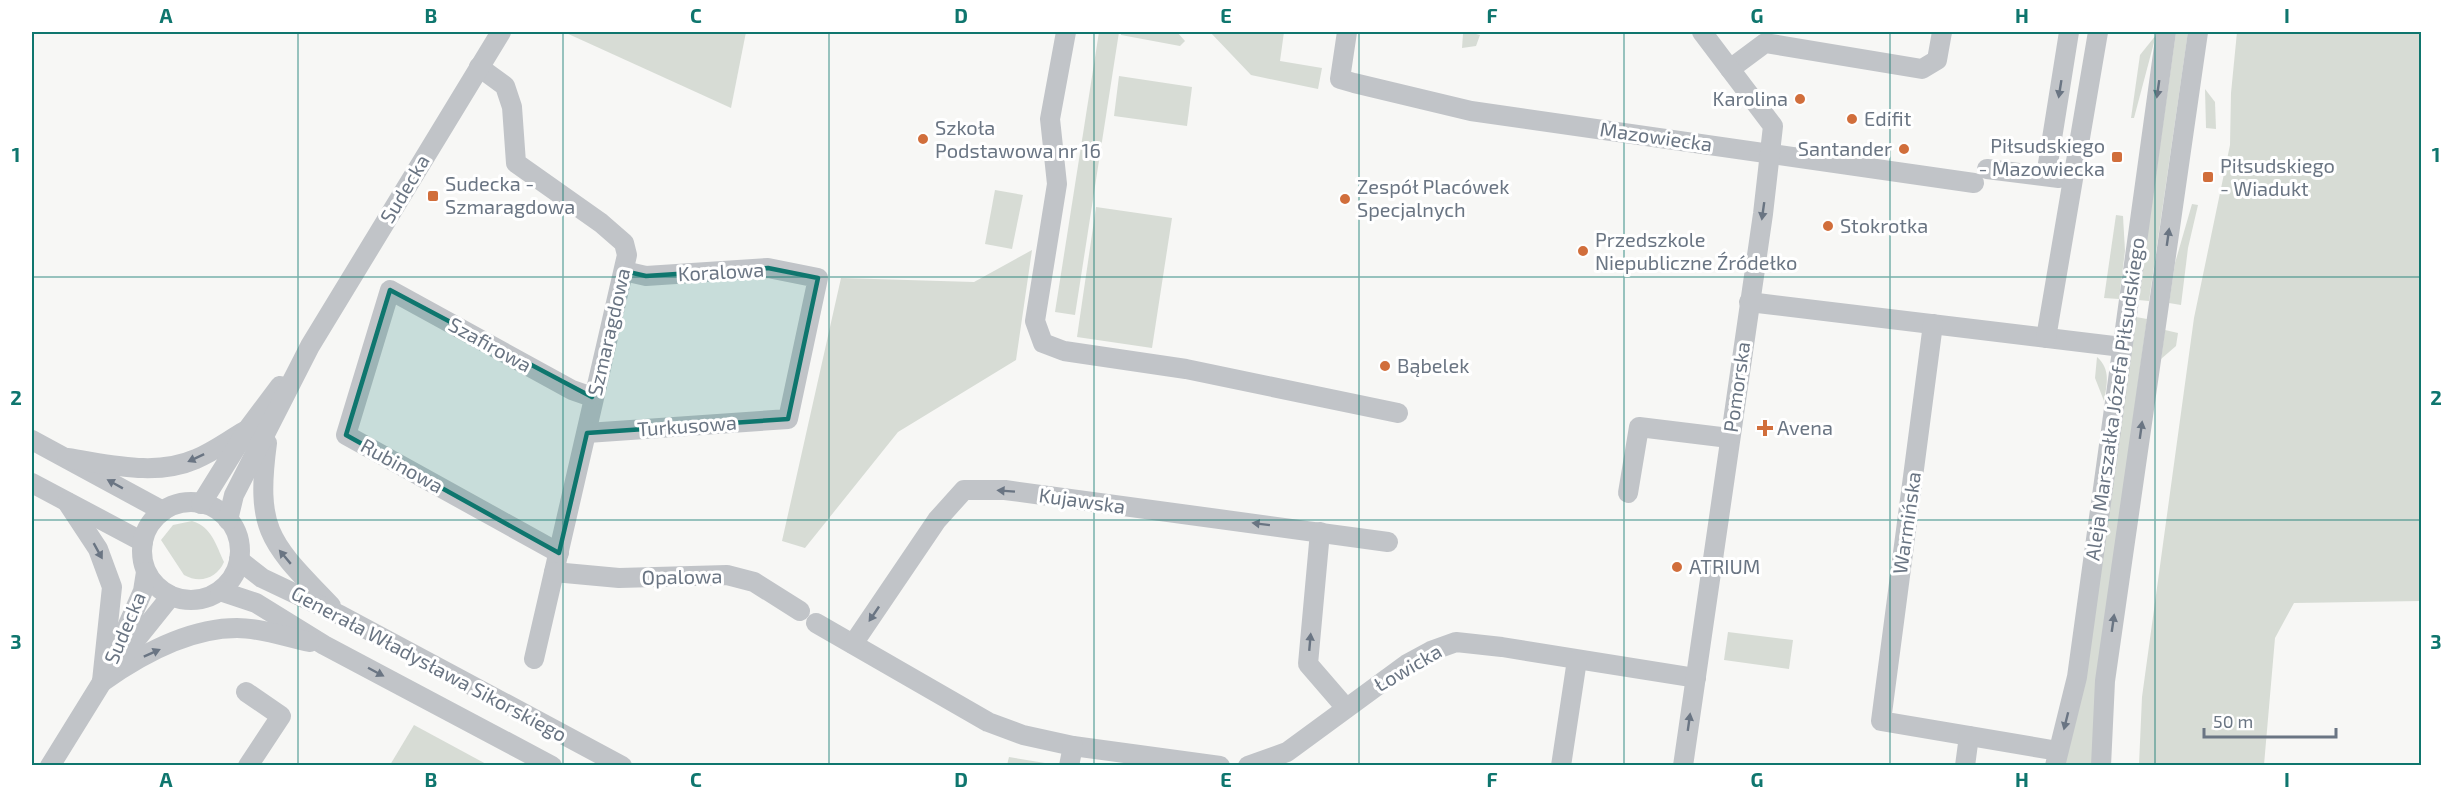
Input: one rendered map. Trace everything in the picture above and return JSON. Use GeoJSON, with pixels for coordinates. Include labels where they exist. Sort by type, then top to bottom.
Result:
{"type":"FeatureCollection","features":[{"type":"Feature","properties":{"kind":"street","name":"Sudecka"},"geometry":{"type":"LineString","coordinates":[[228,520],[234,495],[310,346],[501,32]]}},
{"type":"Feature","properties":{"kind":"street"},"geometry":{"type":"LineString","coordinates":[[1066,32],[1050,119],[1057,184],[1035,321],[1043,343],[1064,351],[1186,369],[1398,413]]}},
{"type":"Feature","properties":{"kind":"street","name":"Mazowiecka"},"geometry":{"type":"LineString","coordinates":[[1347,32],[1340,79],[1471,111],[1770,153],[1981,176],[2046,176],[2073,180]]}},
{"type":"Feature","properties":{"kind":"street","name":"Pomorska"},"geometry":{"type":"LineString","coordinates":[[1683,765],[1773,126],[1702,32]]}},
{"type":"Feature","properties":{"kind":"street"},"geometry":{"type":"LineString","coordinates":[[1730,69],[1765,43],[1922,69],[1937,60],[1942,32]]}},
{"type":"Feature","properties":{"kind":"street"},"geometry":{"type":"LineString","coordinates":[[2046,176],[2069,32]]}},
{"type":"Feature","properties":{"kind":"street"},"geometry":{"type":"LineString","coordinates":[[2046,338],[2098,32]]}},
{"type":"Feature","properties":{"kind":"street","name":"Aleja Marszałka Józefa Piłsudskiego"},"geometry":{"type":"LineString","coordinates":[[2056,758],[2077,677],[2166,32]]}},
{"type":"Feature","properties":{"kind":"street","name":"Aleja Marszałka Józefa Piłsudskiego"},"geometry":{"type":"LineString","coordinates":[[2101,765],[2105,681],[2198,32]]}},
{"type":"Feature","properties":{"kind":"street","name":"Szmaragdowa"},"geometry":{"type":"LineString","coordinates":[[479,67],[505,86],[512,107],[516,163],[624,243],[627,255],[592,397],[587,433],[534,659]]}},
{"type":"Feature","properties":{"kind":"street","name":"Koralowa"},"geometry":{"type":"LineString","coordinates":[[624,271],[646,276],[768,268],[818,278],[788,419]]}},
{"type":"Feature","properties":{"kind":"street","name":"Szafirowa"},"geometry":{"type":"LineString","coordinates":[[390,290],[572,390],[592,397]]}},
{"type":"Feature","properties":{"kind":"street","name":"Rubinowa"},"geometry":{"type":"LineString","coordinates":[[390,290],[346,435],[557,562]]}},
{"type":"Feature","properties":{"kind":"street"},"geometry":{"type":"LineString","coordinates":[[1749,302],[2122,347]]}},
{"type":"Feature","properties":{"kind":"street","name":"Warmińska"},"geometry":{"type":"LineString","coordinates":[[1933,324],[1881,721],[1969,736]]}},
{"type":"Feature","properties":{"kind":"street","name":"Sudecka"},"geometry":{"type":"LineString","coordinates":[[201,504],[247,430],[310,346]]}},
{"type":"Feature","properties":{"kind":"street","name":"Turkusowa"},"geometry":{"type":"LineString","coordinates":[[587,433],[788,419]]}},
{"type":"Feature","properties":{"kind":"street"},"geometry":{"type":"LineString","coordinates":[[1628,493],[1639,427],[1729,438]]}},
{"type":"Feature","properties":{"kind":"street"},"geometry":{"type":"LineString","coordinates":[[269,428],[261,486],[263,507],[271,533],[286,560],[340,615]]}},
{"type":"Feature","properties":{"kind":"street"},"geometry":{"type":"LineString","coordinates":[[68,458],[137,468],[158,468],[197,459],[247,430]]}},
{"type":"Feature","properties":{"kind":"street"},"geometry":{"type":"LineString","coordinates":[[32,440],[163,511]]}},
{"type":"Feature","properties":{"kind":"street"},"geometry":{"type":"LineString","coordinates":[[32,483],[143,542]]}},
{"type":"Feature","properties":{"kind":"street","name":"Kujawska"},"geometry":{"type":"LineString","coordinates":[[853,644],[937,520],[964,490],[1005,490],[1388,542]]}},
{"type":"Feature","properties":{"kind":"street"},"geometry":{"type":"LineString","coordinates":[[67,502],[98,549],[112,587],[102,682]]}},
{"type":"Feature","properties":{"kind":"street"},"geometry":{"type":"LineString","coordinates":[[201,504],[216,510],[228,520],[236,532],[239,560],[228,582],[219,591],[196,600],[171,596],[161,590],[146,572],[142,557],[143,542],[147,530],[163,511],[175,505],[201,504]]}},
{"type":"Feature","properties":{"kind":"street"},"geometry":{"type":"LineString","coordinates":[[1320,532],[1308,664],[1346,708]]}},
{"type":"Feature","properties":{"kind":"street","name":"Generała Władysława Sikorskiego"},"geometry":{"type":"LineString","coordinates":[[239,560],[262,578],[340,615],[621,765]]}},
{"type":"Feature","properties":{"kind":"street","name":"Opalowa"},"geometry":{"type":"LineString","coordinates":[[557,562],[620,578],[727,576],[754,582],[800,611]]}},
{"type":"Feature","properties":{"kind":"street","name":"Sudecka"},"geometry":{"type":"LineString","coordinates":[[102,682],[143,591],[146,572]]}},
{"type":"Feature","properties":{"kind":"street","name":"Generała Władysława Sikorskiego"},"geometry":{"type":"LineString","coordinates":[[219,591],[256,603],[324,645],[552,765]]}},
{"type":"Feature","properties":{"kind":"street","name":"Sudecka"},"geometry":{"type":"LineString","coordinates":[[50,765],[102,682],[171,596]]}},
{"type":"Feature","properties":{"kind":"street"},"geometry":{"type":"LineString","coordinates":[[816,623],[988,722],[1023,735],[1073,746],[1220,765]]}},
{"type":"Feature","properties":{"kind":"street"},"geometry":{"type":"LineString","coordinates":[[102,682],[130,663],[183,638],[222,629],[244,628],[324,645]]}},
{"type":"Feature","properties":{"kind":"street","name":"Łowicka"},"geometry":{"type":"LineString","coordinates":[[1248,765],[1287,752],[1407,664],[1431,651],[1456,642],[1502,647],[1696,678]]}},
{"type":"Feature","properties":{"kind":"street"},"geometry":{"type":"LineString","coordinates":[[1561,765],[1577,660]]}},
{"type":"Feature","properties":{"kind":"street"},"geometry":{"type":"LineString","coordinates":[[246,692],[281,716],[248,765]]}},
{"type":"Feature","properties":{"kind":"street"},"geometry":{"type":"LineString","coordinates":[[1965,765],[1969,736],[2021,744],[2056,758]]}},
{"type":"Feature","properties":{"kind":"street"},"geometry":{"type":"LineString","coordinates":[[1069,765],[1073,746]]}},
{"type":"Feature","properties":{"kind":"highlighted area"},"geometry":{"type":"Polygon","coordinates":[[[768,268],[818,278],[788,419],[587,433],[559,553],[346,435],[390,290],[592,397],[624,271],[646,276],[768,268]]]}},
{"type":"Feature","properties":{"kind":"shaded area"},"geometry":{"type":"Polygon","coordinates":[[[564,32],[746,32],[731,108],[564,32]]]}},
{"type":"Feature","properties":{"kind":"shaded area"},"geometry":{"type":"Polygon","coordinates":[[[1099,32],[1119,32],[1075,315],[1055,312],[1099,32]]]}},
{"type":"Feature","properties":{"kind":"shaded area"},"geometry":{"type":"Polygon","coordinates":[[[1121,32],[1177,32],[1185,41],[1180,46],[1121,35],[1121,32]]]}},
{"type":"Feature","properties":{"kind":"shaded area"},"geometry":{"type":"Polygon","coordinates":[[[1210,32],[1284,32],[1280,61],[1322,68],[1318,89],[1251,75],[1210,32]]]}},
{"type":"Feature","properties":{"kind":"shaded area"},"geometry":{"type":"Polygon","coordinates":[[[1444,32],[1468,32],[1480,35],[1476,46],[1462,48],[1463,34],[1444,32]]]}},
{"type":"Feature","properties":{"kind":"shaded area"},"geometry":{"type":"Polygon","coordinates":[[[2176,32],[2188,32],[2149,301],[2138,300],[2176,32]]]}},
{"type":"Feature","properties":{"kind":"shaded area"},"geometry":{"type":"Polygon","coordinates":[[[2237,32],[2421,32],[2421,601],[2294,603],[2275,638],[2264,765],[2139,765],[2142,697],[2194,318],[2230,145],[2231,93],[2237,32]]]}},
{"type":"Feature","properties":{"kind":"shaded area"},"geometry":{"type":"Polygon","coordinates":[[[2156,35],[2134,118],[2131,118],[2140,55],[2156,35]]]}},
{"type":"Feature","properties":{"kind":"shaded area"},"geometry":{"type":"Polygon","coordinates":[[[1119,76],[1192,87],[1187,126],[1114,116],[1119,76]]]}},
{"type":"Feature","properties":{"kind":"shaded area"},"geometry":{"type":"Polygon","coordinates":[[[2205,89],[2215,102],[2216,129],[2206,128],[2205,89]]]}},
{"type":"Feature","properties":{"kind":"shaded area"},"geometry":{"type":"Polygon","coordinates":[[[995,190],[1023,195],[1012,249],[985,244],[995,190]]]}},
{"type":"Feature","properties":{"kind":"shaded area"},"geometry":{"type":"Polygon","coordinates":[[[2192,204],[2198,205],[2188,248],[2181,305],[2169,303],[2175,263],[2192,204]]]}},
{"type":"Feature","properties":{"kind":"shaded area"},"geometry":{"type":"Polygon","coordinates":[[[1096,207],[1172,218],[1152,348],[1077,337],[1096,207]]]}},
{"type":"Feature","properties":{"kind":"shaded area"},"geometry":{"type":"Polygon","coordinates":[[[2116,215],[2123,216],[2125,251],[2119,299],[2104,298],[2116,215]]]}},
{"type":"Feature","properties":{"kind":"shaded area"},"geometry":{"type":"Polygon","coordinates":[[[1032,250],[1016,360],[898,432],[805,548],[782,541],[841,278],[974,282],[1032,250]]]}},
{"type":"Feature","properties":{"kind":"shaded area"},"geometry":{"type":"Polygon","coordinates":[[[2136,317],[2147,319],[2097,680],[2093,765],[2064,766],[2136,317]]]}},
{"type":"Feature","properties":{"kind":"shaded area"},"geometry":{"type":"Polygon","coordinates":[[[2165,330],[2178,333],[2176,346],[2161,359],[2165,330]]]}},
{"type":"Feature","properties":{"kind":"shaded area"},"geometry":{"type":"Polygon","coordinates":[[[2097,357],[2106,372],[2104,401],[2095,378],[2097,357]]]}},
{"type":"Feature","properties":{"kind":"shaded area"},"geometry":{"type":"Polygon","coordinates":[[[192,521],[209,532],[224,562],[217,572],[207,578],[196,579],[184,575],[161,540],[173,525],[192,521]]]}},
{"type":"Feature","properties":{"kind":"shaded area"},"geometry":{"type":"Polygon","coordinates":[[[1728,632],[1793,640],[1789,669],[1724,660],[1728,632]]]}},
{"type":"Feature","properties":{"kind":"shaded area"},"geometry":{"type":"Polygon","coordinates":[[[414,725],[488,765],[390,765],[414,725]]]}},
{"type":"Feature","properties":{"kind":"shaded area"},"geometry":{"type":"Polygon","coordinates":[[[1009,757],[1051,764],[1051,765],[1007,765],[1009,757]]]}},
{"type":"Feature","properties":{"kind":"place","name":"Karolina"},"geometry":{"type":"Point","coordinates":[1800,99]}},
{"type":"Feature","properties":{"kind":"place","name":"Edifit"},"geometry":{"type":"Point","coordinates":[1852,119]}},
{"type":"Feature","properties":{"kind":"place","name":"Szkoła Podstawowa nr 16"},"geometry":{"type":"Point","coordinates":[923,139]}},
{"type":"Feature","properties":{"kind":"place","name":"Santander"},"geometry":{"type":"Point","coordinates":[1904,149]}},
{"type":"Feature","properties":{"kind":"place","name":"Piłsudskiego - Mazowiecka"},"geometry":{"type":"Point","coordinates":[2117,157]}},
{"type":"Feature","properties":{"kind":"place","name":"Piłsudskiego - Wiadukt"},"geometry":{"type":"Point","coordinates":[2208,177]}},
{"type":"Feature","properties":{"kind":"place","name":"Sudecka - Szmaragdowa"},"geometry":{"type":"Point","coordinates":[433,196]}},
{"type":"Feature","properties":{"kind":"place","name":"Zespół Placówek Specjalnych"},"geometry":{"type":"Point","coordinates":[1345,199]}},
{"type":"Feature","properties":{"kind":"place","name":"Stokrotka"},"geometry":{"type":"Point","coordinates":[1828,226]}},
{"type":"Feature","properties":{"kind":"place","name":"Przedszkole Niepubliczne Źródełko"},"geometry":{"type":"Point","coordinates":[1583,251]}},
{"type":"Feature","properties":{"kind":"place","name":"Bąbelek"},"geometry":{"type":"Point","coordinates":[1385,366]}},
{"type":"Feature","properties":{"kind":"place","name":"Avena"},"geometry":{"type":"Point","coordinates":[1765,428]}},
{"type":"Feature","properties":{"kind":"place","name":"ATRIUM"},"geometry":{"type":"Point","coordinates":[1677,567]}}]}
